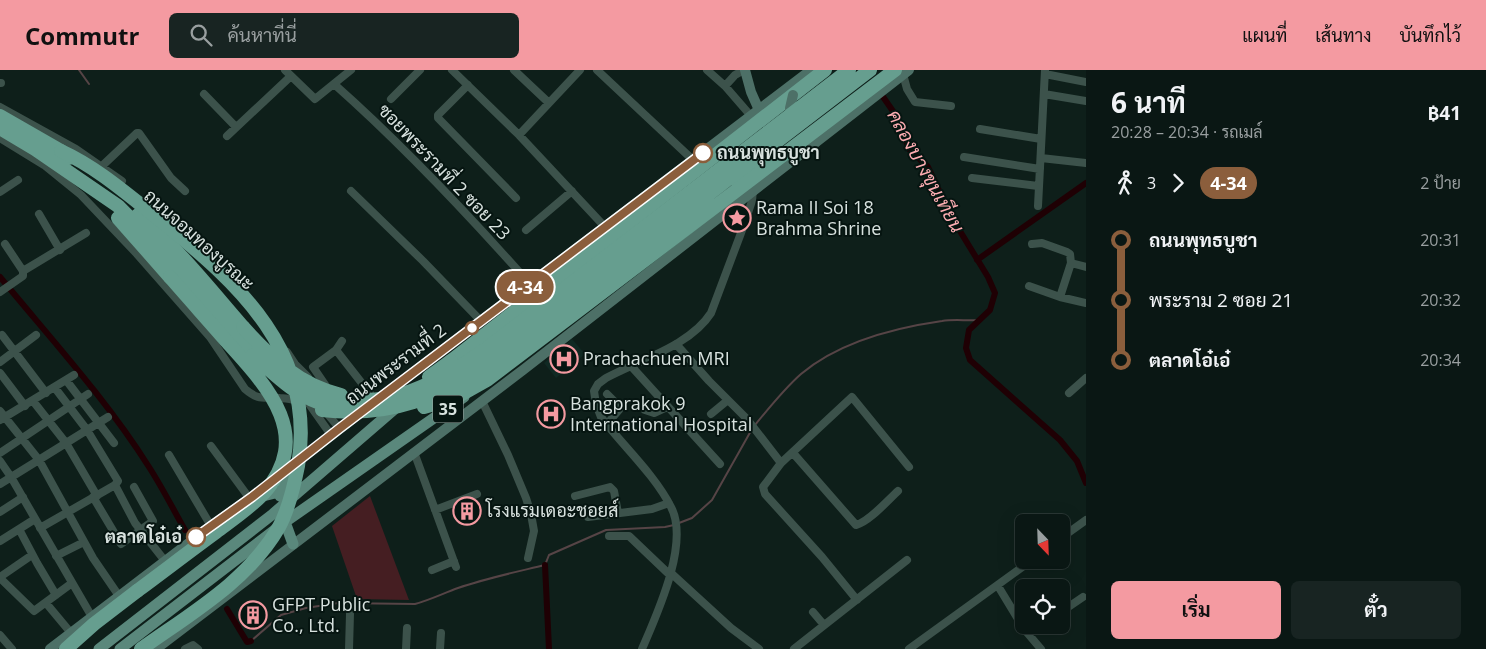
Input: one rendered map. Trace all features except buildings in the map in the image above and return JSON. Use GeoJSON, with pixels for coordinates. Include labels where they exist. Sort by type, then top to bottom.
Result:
{"type":"FeatureCollection","features":[{"type":"Feature","properties":{"kind":"highway"},"geometry":{"type":"LineString","coordinates":[[371,404],[420,382],[438,370],[825,70]]}},
{"type":"Feature","properties":{"kind":"highway"},"geometry":{"type":"LineString","coordinates":[[326,402],[350,413],[381,400],[413,391],[446,376],[471,360],[849,70]]}},
{"type":"Feature","properties":{"kind":"highway"},"geometry":{"type":"LineString","coordinates":[[371,404],[404,406],[454,386],[479,370],[870,70]]}},
{"type":"Feature","properties":{"kind":"highway"},"geometry":{"type":"LineString","coordinates":[[371,404],[410,409],[438,404],[465,393],[487,380],[818,128],[901,73]]}},
{"type":"Feature","properties":{"kind":"highway"},"geometry":{"type":"LineString","coordinates":[[0,115],[81,161],[130,195],[196,249],[247,298],[266,323],[291,374],[297,396],[301,425],[300,452],[290,499],[279,526],[267,545],[239,575],[209,600],[141,649]]}},
{"type":"Feature","properties":{"kind":"highway"},"geometry":{"type":"LineString","coordinates":[[0,128],[35,149],[118,206],[178,267],[253,355],[298,394],[314,402],[358,413],[392,413],[411,410],[436,402],[463,388],[558,316],[684,214],[768,159]]}},
{"type":"Feature","properties":{"kind":"highway"},"geometry":{"type":"LineString","coordinates":[[61,151],[153,227],[275,361],[299,377],[332,393],[358,398],[382,398],[423,387],[452,371],[756,136]]}},
{"type":"Feature","properties":{"kind":"highway"},"geometry":{"type":"LineString","coordinates":[[62,649],[93,620],[137,591],[245,510],[263,494],[276,477],[284,453],[284,425],[272,396],[245,362],[89,186]]}},
{"type":"Feature","properties":{"kind":"highway"},"geometry":{"type":"LineString","coordinates":[[66,649],[93,620]]}},
{"type":"Feature","properties":{"kind":"main road"},"geometry":{"type":"LineString","coordinates":[[744,70],[755,113]]}},
{"type":"Feature","properties":{"kind":"main road","name":"ถนนพระรามที่ 2"},"geometry":{"type":"LineString","coordinates":[[50,649],[71,633],[93,620],[119,596],[211,526],[250,499],[371,404],[811,70]]}},
{"type":"Feature","properties":{"kind":"main road","name":"35"},"geometry":{"type":"LineString","coordinates":[[156,649],[482,401],[901,73]]}},
{"type":"Feature","properties":{"kind":"main road"},"geometry":{"type":"LineString","coordinates":[[793,95],[790,108],[794,120],[804,127],[818,128]]}},
{"type":"Feature","properties":{"kind":"main road","name":"ถนนพระรามที่ 2"},"geometry":{"type":"LineString","coordinates":[[99,649],[273,514],[453,360],[623,231],[756,136]]}},
{"type":"Feature","properties":{"kind":"main road","name":"35"},"geometry":{"type":"LineString","coordinates":[[120,649],[285,522],[458,402],[560,324],[664,239],[768,159]]}},
{"type":"Feature","properties":{"kind":"main road"},"geometry":{"type":"LineString","coordinates":[[273,514],[289,469]]}},
{"type":"Feature","properties":{"kind":"main road"},"geometry":{"type":"LineString","coordinates":[[250,499],[309,484]]}},
{"type":"Feature","properties":{"kind":"main road"},"geometry":{"type":"LineString","coordinates":[[285,522],[293,544]]}},
{"type":"Feature","properties":{"kind":"street"},"geometry":{"type":"LineString","coordinates":[[227,136],[288,73],[315,98],[351,70]]}},
{"type":"Feature","properties":{"kind":"street"},"geometry":{"type":"LineString","coordinates":[[392,99],[420,70]]}},
{"type":"Feature","properties":{"kind":"street"},"geometry":{"type":"LineString","coordinates":[[514,70],[549,103]]}},
{"type":"Feature","properties":{"kind":"street"},"geometry":{"type":"LineString","coordinates":[[520,77],[526,70]]}},
{"type":"Feature","properties":{"kind":"street"},"geometry":{"type":"LineString","coordinates":[[519,135],[580,70]]}},
{"type":"Feature","properties":{"kind":"street"},"geometry":{"type":"LineString","coordinates":[[597,70],[693,160]]}},
{"type":"Feature","properties":{"kind":"street"},"geometry":{"type":"LineString","coordinates":[[707,70],[755,113]]}},
{"type":"Feature","properties":{"kind":"street"},"geometry":{"type":"LineString","coordinates":[[725,86],[735,75],[744,70]]}},
{"type":"Feature","properties":{"kind":"street"},"geometry":{"type":"LineString","coordinates":[[457,72],[605,227]]}},
{"type":"Feature","properties":{"kind":"street"},"geometry":{"type":"LineString","coordinates":[[1038,206],[1045,72],[1086,82]]}},
{"type":"Feature","properties":{"kind":"street"},"geometry":{"type":"LineString","coordinates":[[901,73],[907,89],[915,102],[951,106]]}},
{"type":"Feature","properties":{"kind":"street","name":"ซอยพระรามที่ 2 ซอย 23"},"geometry":{"type":"LineString","coordinates":[[334,84],[436,182],[530,284]]}},
{"type":"Feature","properties":{"kind":"street"},"geometry":{"type":"LineString","coordinates":[[468,85],[438,115],[438,118],[516,198]]}},
{"type":"Feature","properties":{"kind":"street"},"geometry":{"type":"LineString","coordinates":[[204,94],[236,127]]}},
{"type":"Feature","properties":{"kind":"street"},"geometry":{"type":"LineString","coordinates":[[1044,94],[1086,101]]}},
{"type":"Feature","properties":{"kind":"street","name":"ถนนจอมทองบูรณะ"},"geometry":{"type":"LineString","coordinates":[[0,108],[68,144],[102,166],[229,272],[264,315],[295,364],[321,390],[326,402]]}},
{"type":"Feature","properties":{"kind":"street","name":"ถนนจอมทองบูรณะ"},"geometry":{"type":"LineString","coordinates":[[0,115],[39,133],[70,153],[137,204],[234,288],[254,311],[291,370],[343,426]]}},
{"type":"Feature","properties":{"kind":"street"},"geometry":{"type":"LineString","coordinates":[[980,129],[1041,139]]}},
{"type":"Feature","properties":{"kind":"street"},"geometry":{"type":"LineString","coordinates":[[102,166],[139,133],[172,178],[185,191]]}},
{"type":"Feature","properties":{"kind":"street"},"geometry":{"type":"LineString","coordinates":[[0,138],[44,165],[81,195],[137,254],[210,337],[245,389],[252,396],[261,399],[277,398],[305,402],[309,404],[331,435]]}},
{"type":"Feature","properties":{"kind":"street"},"geometry":{"type":"LineString","coordinates":[[964,157],[1040,169]]}},
{"type":"Feature","properties":{"kind":"street"},"geometry":{"type":"LineString","coordinates":[[1041,158],[1086,163]]}},
{"type":"Feature","properties":{"kind":"street"},"geometry":{"type":"LineString","coordinates":[[972,178],[1038,186]]}},
{"type":"Feature","properties":{"kind":"street"},"geometry":{"type":"LineString","coordinates":[[0,192],[18,180]]}},
{"type":"Feature","properties":{"kind":"street"},"geometry":{"type":"LineString","coordinates":[[642,649],[671,575],[676,532],[675,515],[669,503],[607,424],[596,404],[594,392],[598,384],[606,378],[676,344],[699,328],[712,313],[752,201],[753,190]]}},
{"type":"Feature","properties":{"kind":"street"},"geometry":{"type":"LineString","coordinates":[[351,191],[481,321]]}},
{"type":"Feature","properties":{"kind":"street"},"geometry":{"type":"LineString","coordinates":[[526,230],[572,191]]}},
{"type":"Feature","properties":{"kind":"street"},"geometry":{"type":"LineString","coordinates":[[39,214],[60,250]]}},
{"type":"Feature","properties":{"kind":"street"},"geometry":{"type":"LineString","coordinates":[[22,271],[86,233]]}},
{"type":"Feature","properties":{"kind":"street"},"geometry":{"type":"LineString","coordinates":[[1032,244],[1042,243],[1070,254],[1071,263],[1060,297]]}},
{"type":"Feature","properties":{"kind":"street"},"geometry":{"type":"LineString","coordinates":[[5,244],[22,271],[23,276],[6,289]]}},
{"type":"Feature","properties":{"kind":"street"},"geometry":{"type":"LineString","coordinates":[[1071,263],[1086,267]]}},
{"type":"Feature","properties":{"kind":"street"},"geometry":{"type":"LineString","coordinates":[[1029,286],[1060,297],[1086,303]]}},
{"type":"Feature","properties":{"kind":"street"},"geometry":{"type":"LineString","coordinates":[[2,335],[46,393]]}},
{"type":"Feature","properties":{"kind":"street"},"geometry":{"type":"LineString","coordinates":[[0,362],[36,335]]}},
{"type":"Feature","properties":{"kind":"street"},"geometry":{"type":"LineString","coordinates":[[342,341],[336,350],[313,367],[326,402],[335,406],[343,426]]}},
{"type":"Feature","properties":{"kind":"street"},"geometry":{"type":"LineString","coordinates":[[676,344],[756,429],[781,463]]}},
{"type":"Feature","properties":{"kind":"street"},"geometry":{"type":"LineString","coordinates":[[336,350],[371,404]]}},
{"type":"Feature","properties":{"kind":"street"},"geometry":{"type":"LineString","coordinates":[[631,366],[720,464]]}},
{"type":"Feature","properties":{"kind":"street"},"geometry":{"type":"LineString","coordinates":[[0,373],[25,406]]}},
{"type":"Feature","properties":{"kind":"street"},"geometry":{"type":"LineString","coordinates":[[74,375],[34,401],[2,416],[39,460],[99,568],[119,596]]}},
{"type":"Feature","properties":{"kind":"street"},"geometry":{"type":"LineString","coordinates":[[1069,392],[1086,378]]}},
{"type":"Feature","properties":{"kind":"street"},"geometry":{"type":"LineString","coordinates":[[66,380],[114,443]]}},
{"type":"Feature","properties":{"kind":"street"},"geometry":{"type":"LineString","coordinates":[[40,528],[115,485],[118,481],[87,430],[55,388]]}},
{"type":"Feature","properties":{"kind":"street"},"geometry":{"type":"LineString","coordinates":[[0,453],[88,394]]}},
{"type":"Feature","properties":{"kind":"street"},"geometry":{"type":"LineString","coordinates":[[607,394],[620,407],[620,410],[607,424]]}},
{"type":"Feature","properties":{"kind":"street"},"geometry":{"type":"LineString","coordinates":[[858,600],[822,556],[762,491],[762,487],[781,463],[852,397],[909,467]]}},
{"type":"Feature","properties":{"kind":"street"},"geometry":{"type":"LineString","coordinates":[[711,414],[728,400]]}},
{"type":"Feature","properties":{"kind":"street"},"geometry":{"type":"LineString","coordinates":[[34,401],[66,443],[120,543],[123,543],[154,519],[134,487]]}},
{"type":"Feature","properties":{"kind":"street"},"geometry":{"type":"LineString","coordinates":[[482,401],[522,489],[531,514],[534,531],[528,558]]}},
{"type":"Feature","properties":{"kind":"street"},"geometry":{"type":"LineString","coordinates":[[645,410],[654,413],[667,407]]}},
{"type":"Feature","properties":{"kind":"street"},"geometry":{"type":"LineString","coordinates":[[0,484],[108,417]]}},
{"type":"Feature","properties":{"kind":"street"},"geometry":{"type":"LineString","coordinates":[[211,446],[250,499]]}},
{"type":"Feature","properties":{"kind":"street"},"geometry":{"type":"LineString","coordinates":[[414,452],[455,564],[432,570]]}},
{"type":"Feature","properties":{"kind":"street"},"geometry":{"type":"LineString","coordinates":[[793,452],[856,525],[869,517],[898,490]]}},
{"type":"Feature","properties":{"kind":"street"},"geometry":{"type":"LineString","coordinates":[[169,455],[211,526]]}},
{"type":"Feature","properties":{"kind":"street"},"geometry":{"type":"LineString","coordinates":[[0,461],[23,497],[93,620]]}},
{"type":"Feature","properties":{"kind":"street"},"geometry":{"type":"LineString","coordinates":[[115,485],[135,523],[165,561]]}},
{"type":"Feature","properties":{"kind":"street"},"geometry":{"type":"LineString","coordinates":[[575,496],[610,487],[614,491],[618,513]]}},
{"type":"Feature","properties":{"kind":"street"},"geometry":{"type":"LineString","coordinates":[[435,510],[477,494]]}},
{"type":"Feature","properties":{"kind":"street"},"geometry":{"type":"LineString","coordinates":[[0,512],[23,497]]}},
{"type":"Feature","properties":{"kind":"street"},"geometry":{"type":"LineString","coordinates":[[588,517],[652,509],[669,503]]}},
{"type":"Feature","properties":{"kind":"street"},"geometry":{"type":"LineString","coordinates":[[0,541],[35,519]]}},
{"type":"Feature","properties":{"kind":"street"},"geometry":{"type":"LineString","coordinates":[[1070,532],[1086,520]]}},
{"type":"Feature","properties":{"kind":"street"},"geometry":{"type":"LineString","coordinates":[[19,529],[56,595]]}},
{"type":"Feature","properties":{"kind":"street"},"geometry":{"type":"LineString","coordinates":[[610,536],[629,536],[731,628],[759,649]]}},
{"type":"Feature","properties":{"kind":"street"},"geometry":{"type":"LineString","coordinates":[[56,556],[84,542]]}},
{"type":"Feature","properties":{"kind":"street"},"geometry":{"type":"LineString","coordinates":[[32,555],[0,578],[32,610],[46,603],[72,583]]}},
{"type":"Feature","properties":{"kind":"street"},"geometry":{"type":"LineString","coordinates":[[794,649],[907,560]]}},
{"type":"Feature","properties":{"kind":"street"},"geometry":{"type":"LineString","coordinates":[[909,649],[1020,569]]}},
{"type":"Feature","properties":{"kind":"street"},"geometry":{"type":"LineString","coordinates":[[998,586],[1015,614]]}},
{"type":"Feature","properties":{"kind":"street"},"geometry":{"type":"LineString","coordinates":[[1070,606],[1083,597]]}},
{"type":"Feature","properties":{"kind":"street"},"geometry":{"type":"LineString","coordinates":[[46,603],[71,633]]}},
{"type":"Feature","properties":{"kind":"street"},"geometry":{"type":"LineString","coordinates":[[813,612],[824,625]]}},
{"type":"Feature","properties":{"kind":"street"},"geometry":{"type":"LineString","coordinates":[[349,649],[350,614]]}},
{"type":"Feature","properties":{"kind":"street"},"geometry":{"type":"LineString","coordinates":[[406,649],[407,628]]}},
{"type":"Feature","properties":{"kind":"street"},"geometry":{"type":"LineString","coordinates":[[440,649],[441,633]]}},
{"type":"Feature","properties":{"kind":"street"},"geometry":{"type":"LineString","coordinates":[[1029,634],[1041,649]]}},
{"type":"Feature","properties":{"kind":"street"},"geometry":{"type":"LineString","coordinates":[[0,636],[12,649]]}},
{"type":"Feature","properties":{"kind":"street"},"geometry":{"type":"LineString","coordinates":[[919,642],[924,649]]}},
{"type":"Feature","properties":{"kind":"street"},"geometry":{"type":"LineString","coordinates":[[185,649],[193,645],[198,649]]}},
{"type":"Feature","properties":{"kind":"shaded area","name":"Prachachuen MRI"},"geometry":{"type":"Polygon","coordinates":[[[572,339],[585,354],[556,378],[544,363],[572,339]]]}},
{"type":"Feature","properties":{"kind":"shaded area"},"geometry":{"type":"Polygon","coordinates":[[[370,496],[409,600],[357,599],[332,526],[370,496]]]}},
{"type":"Feature","properties":{"kind":"waterway"},"geometry":{"type":"LineString","coordinates":[[79,70],[89,84]]}},
{"type":"Feature","properties":{"kind":"waterway","name":"คลองบางขุนเทียน"},"geometry":{"type":"LineString","coordinates":[[879,91],[897,117],[909,149],[928,167],[952,218],[988,277],[995,293],[990,310],[969,330],[966,348],[970,360],[1060,440],[1077,461],[1086,483]]}},
{"type":"Feature","properties":{"kind":"waterway"},"geometry":{"type":"LineString","coordinates":[[977,260],[1086,183]]}},
{"type":"Feature","properties":{"kind":"waterway"},"geometry":{"type":"LineString","coordinates":[[0,277],[115,417],[154,475],[185,530]]}},
{"type":"Feature","properties":{"kind":"waterway"},"geometry":{"type":"LineString","coordinates":[[755,425],[801,374],[832,353],[849,345],[886,332],[923,324],[947,320],[980,320]]}},
{"type":"Feature","properties":{"kind":"waterway"},"geometry":{"type":"LineString","coordinates":[[679,523],[692,518],[712,500],[752,429]]}},
{"type":"Feature","properties":{"kind":"waterway"},"geometry":{"type":"LineString","coordinates":[[251,641],[281,615],[306,608],[338,603],[415,604],[469,584],[545,565],[549,555],[606,530],[674,525]]}},
{"type":"Feature","properties":{"kind":"waterway"},"geometry":{"type":"LineString","coordinates":[[545,565],[549,649]]}},
{"type":"Feature","properties":{"kind":"waterway"},"geometry":{"type":"LineString","coordinates":[[227,609],[247,642],[251,641]]}},
{"type":"Feature","properties":{"kind":"bus line","name":"4-34"},"geometry":{"type":"LineString","coordinates":[[196,537],[252,497],[459,337],[703,153]]}},
{"type":"Feature","properties":{"kind":"place","name":"ถนนพุทธบูชา"},"geometry":{"type":"Point","coordinates":[703,153]}},
{"type":"Feature","properties":{"kind":"place","name":"Rama II Soi 18 Brahma Shrine"},"geometry":{"type":"Point","coordinates":[737,218]}},
{"type":"Feature","properties":{"kind":"place","name":"Prachachuen MRI"},"geometry":{"type":"Point","coordinates":[564,359]}},
{"type":"Feature","properties":{"kind":"place","name":"Bangprakok 9 International Hospital"},"geometry":{"type":"Point","coordinates":[551,414]}},
{"type":"Feature","properties":{"kind":"place","name":"โรงแรมเดอะชอยส์"},"geometry":{"type":"Point","coordinates":[467,511]}},
{"type":"Feature","properties":{"kind":"place","name":"ตลาดโอ๋เอ๋"},"geometry":{"type":"Point","coordinates":[196,537]}},
{"type":"Feature","properties":{"kind":"place","name":"GFPT Public Co., Ltd."},"geometry":{"type":"Point","coordinates":[253,615]}}]}
